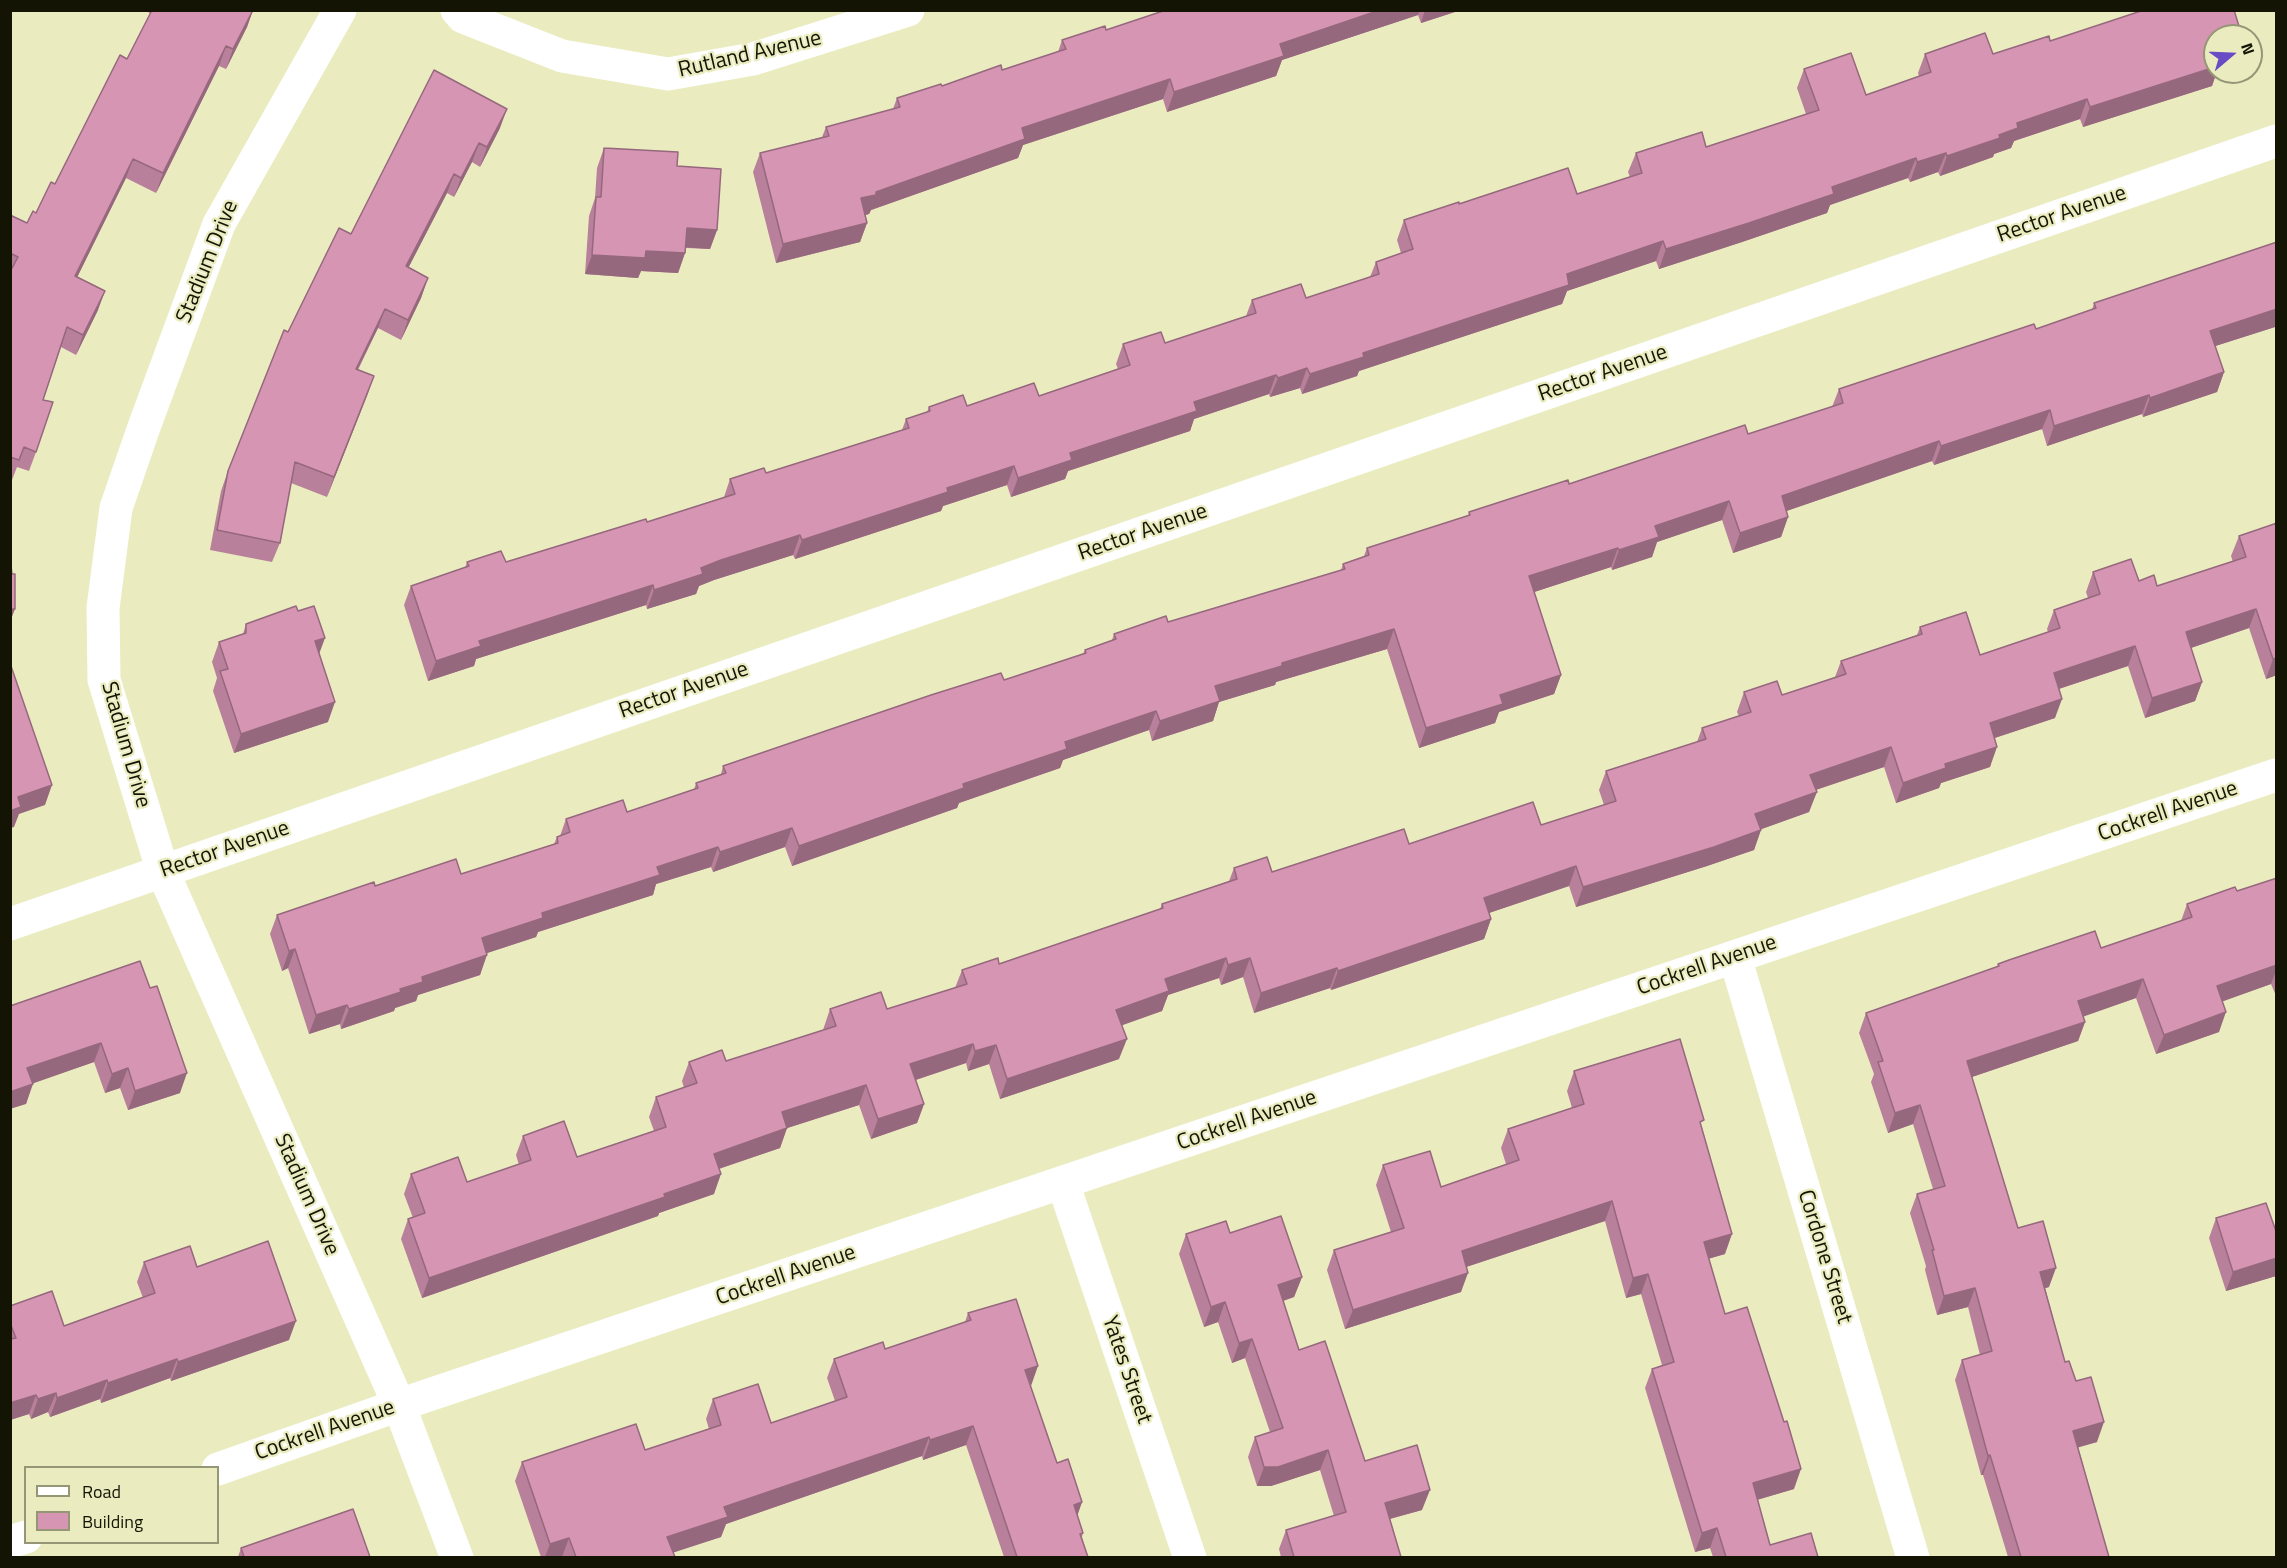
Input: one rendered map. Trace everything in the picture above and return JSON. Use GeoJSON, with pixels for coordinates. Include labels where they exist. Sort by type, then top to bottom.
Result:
{"type":"FeatureCollection","features":[{"type":"Feature","properties":{"kind":"street","name":"Stadium Drive"},"geometry":{"type":"LineString","coordinates":[[340,10],[219,224],[116,508],[103,608],[104,680],[163,872],[399,1405],[457,1557]]}},
{"type":"Feature","properties":{"kind":"street","name":"Rutland Avenue"},"geometry":{"type":"LineString","coordinates":[[457,10],[463,17],[562,56],[668,74],[753,58],[908,10]]}},
{"type":"Feature","properties":{"kind":"street","name":"Rector Avenue"},"geometry":{"type":"LineString","coordinates":[[10,924],[2277,141]]}},
{"type":"Feature","properties":{"kind":"street","name":"Cockrell Avenue"},"geometry":{"type":"LineString","coordinates":[[219,1469],[399,1405],[2277,775]]}},
{"type":"Feature","properties":{"kind":"street","name":"Cordone Street"},"geometry":{"type":"LineString","coordinates":[[1735,957],[1913,1557]]}},
{"type":"Feature","properties":{"kind":"street","name":"Yates Street"},"geometry":{"type":"LineString","coordinates":[[1063,1183],[1190,1557]]}},
{"type":"Feature","properties":{"kind":"building"},"geometry":{"type":"Polygon","coordinates":[[[152,10],[253,10],[233,49],[226,46],[163,173],[133,159],[75,276],[105,291],[83,335],[67,327],[43,400],[53,402],[36,452],[24,447],[19,460],[10,457],[10,272],[18,257],[10,253],[10,215],[27,223],[33,211],[36,213],[51,182],[55,184],[120,55],[127,59],[152,10]]]}},
{"type":"Feature","properties":{"kind":"building"},"geometry":{"type":"Polygon","coordinates":[[[1166,10],[1380,10],[1280,44],[1284,56],[1174,92],[1170,79],[1022,128],[1025,139],[876,192],[876,195],[861,198],[867,223],[783,244],[760,153],[829,136],[826,127],[900,107],[897,98],[941,84],[942,86],[1001,65],[1002,70],[1066,49],[1062,40],[1105,26],[1106,30],[1166,10]]]}},
{"type":"Feature","properties":{"kind":"building"},"geometry":{"type":"Polygon","coordinates":[[[2144,10],[2234,10],[2238,24],[2203,24],[2203,71],[2090,107],[2087,99],[2017,123],[2018,128],[1999,135],[2000,138],[1947,156],[1946,153],[1917,162],[1916,158],[1832,187],[1834,194],[1749,223],[1666,249],[1663,241],[1567,274],[1569,285],[1363,353],[1364,357],[1310,374],[1307,368],[1278,378],[1276,375],[1194,402],[1197,411],[1070,453],[1072,460],[1018,478],[1014,466],[947,488],[948,492],[802,540],[800,535],[721,560],[701,568],[703,574],[654,590],[653,585],[479,641],[481,646],[436,661],[411,586],[469,566],[467,562],[501,551],[506,562],[646,519],[647,522],[735,494],[730,479],[764,468],[766,473],[909,428],[906,419],[930,411],[929,407],[963,395],[967,406],[1034,383],[1039,396],[1130,365],[1123,344],[1161,332],[1165,343],[1256,313],[1252,300],[1301,284],[1306,298],[1379,274],[1376,262],[1413,249],[1404,220],[1568,168],[1577,194],[1642,173],[1636,153],[1702,132],[1706,147],[1819,110],[1804,69],[1851,53],[1866,95],[1931,72],[1925,54],[1985,33],[1993,54],[2049,36],[2050,41],[2144,10]]]}},
{"type":"Feature","properties":{"kind":"building"},"geometry":{"type":"Polygon","coordinates":[[[434,70],[507,109],[487,147],[479,143],[461,178],[454,174],[406,266],[428,278],[408,320],[385,309],[356,369],[374,376],[334,477],[295,462],[280,543],[217,530],[228,471],[284,330],[288,332],[339,228],[351,234],[434,70]]]}},
{"type":"Feature","properties":{"kind":"building"},"geometry":{"type":"Polygon","coordinates":[[[604,148],[678,152],[677,166],[721,169],[717,230],[687,228],[685,253],[646,251],[645,258],[592,255],[596,197],[601,197],[604,148]]]}},
{"type":"Feature","properties":{"kind":"building"},"geometry":{"type":"Polygon","coordinates":[[[2277,242],[2277,309],[2210,331],[2224,372],[2150,398],[2149,395],[2054,426],[2050,410],[1941,446],[1939,441],[1782,496],[1788,517],[1740,533],[1729,501],[1655,526],[1659,537],[1529,576],[1561,675],[1500,695],[1503,704],[1426,728],[1394,629],[1215,686],[1220,701],[1160,721],[1156,711],[1065,742],[1067,749],[963,784],[964,788],[799,846],[792,828],[720,852],[718,847],[657,867],[660,875],[542,913],[543,918],[482,938],[487,955],[422,977],[423,982],[400,989],[401,992],[349,1009],[347,1005],[316,1015],[295,949],[289,951],[277,915],[374,882],[375,886],[456,859],[461,874],[558,843],[557,837],[570,832],[566,819],[623,800],[627,812],[698,788],[696,783],[726,773],[723,766],[931,695],[1001,673],[1004,680],[1086,653],[1085,650],[1116,639],[1114,634],[1166,616],[1168,622],[1345,569],[1343,564],[1369,555],[1367,548],[1470,515],[1469,512],[1568,480],[1569,484],[1745,425],[1748,434],[1843,403],[1839,389],[2034,324],[2036,329],[2096,308],[2094,303],[2277,242]]]}},
{"type":"Feature","properties":{"kind":"building"},"geometry":{"type":"Polygon","coordinates":[[[2277,523],[2277,658],[2273,659],[2256,609],[2186,632],[2202,682],[2152,698],[2135,646],[2054,673],[2062,699],[1990,723],[1997,747],[1945,764],[1946,768],[1903,783],[1891,747],[1810,775],[1817,792],[1755,814],[1761,830],[1714,847],[1583,887],[1576,866],[1484,898],[1491,919],[1338,971],[1337,968],[1261,993],[1250,958],[1228,965],[1226,958],[1165,979],[1169,991],[1116,1010],[1127,1039],[1007,1079],[996,1045],[975,1051],[973,1044],[910,1064],[924,1104],[878,1119],[866,1085],[782,1112],[787,1128],[714,1154],[721,1174],[664,1194],[665,1197],[429,1278],[408,1219],[425,1213],[411,1174],[458,1157],[467,1182],[531,1160],[523,1136],[564,1121],[577,1157],[666,1127],[656,1097],[697,1083],[689,1062],[722,1050],[726,1061],[836,1026],[830,1009],[881,992],[887,1009],[967,984],[962,970],[998,958],[999,964],[1163,908],[1162,904],[1237,879],[1234,868],[1267,857],[1272,872],[1404,829],[1409,844],[1533,802],[1541,825],[1616,801],[1606,771],[1706,739],[1702,728],[1751,712],[1744,692],[1777,681],[1782,695],[1846,674],[1841,661],[1922,634],[1920,627],[1966,612],[1980,655],[2060,628],[2054,610],[2100,594],[2093,572],[2131,559],[2139,581],[2154,575],[2157,586],[2246,557],[2239,536],[2277,523]]]}},
{"type":"Feature","properties":{"kind":"building"},"geometry":{"type":"Polygon","coordinates":[[[10,566],[12,574],[15,574],[15,609],[11,609],[10,636],[10,566]]]}},
{"type":"Feature","properties":{"kind":"building"},"geometry":{"type":"Polygon","coordinates":[[[296,606],[298,611],[314,606],[325,638],[315,641],[335,702],[241,734],[220,671],[228,669],[219,642],[246,633],[246,624],[296,606]]]}},
{"type":"Feature","properties":{"kind":"building"},"geometry":{"type":"Polygon","coordinates":[[[10,667],[52,785],[18,797],[21,807],[10,811],[10,667]]]}},
{"type":"Feature","properties":{"kind":"building"},"geometry":{"type":"Polygon","coordinates":[[[2277,878],[2277,965],[2217,986],[2226,1012],[2164,1035],[2143,979],[2078,1001],[2085,1022],[1967,1061],[2018,1228],[2043,1221],[2056,1268],[2040,1272],[2065,1362],[2069,1361],[2076,1381],[2091,1377],[2104,1422],[2073,1431],[2109,1557],[2021,1557],[1990,1455],[1988,1456],[1962,1360],[1992,1351],[1975,1288],[1944,1296],[1932,1250],[1934,1250],[1917,1194],[1945,1186],[1920,1105],[1895,1113],[1878,1062],[1883,1061],[1866,1013],[2095,931],[2101,948],[2192,917],[2187,904],[2235,887],[2237,891],[2277,878]]]}},
{"type":"Feature","properties":{"kind":"building"},"geometry":{"type":"Polygon","coordinates":[[[140,961],[150,988],[157,986],[187,1073],[135,1091],[128,1068],[112,1074],[101,1043],[27,1068],[33,1084],[10,1092],[10,1006],[140,961]]]}},
{"type":"Feature","properties":{"kind":"building"},"geometry":{"type":"Polygon","coordinates":[[[1680,1039],[1704,1120],[1700,1122],[1732,1234],[1704,1242],[1725,1314],[1747,1307],[1784,1422],[1787,1421],[1801,1469],[1753,1483],[1770,1545],[1811,1533],[1818,1557],[1726,1557],[1717,1528],[1702,1533],[1652,1369],[1674,1362],[1648,1274],[1633,1278],[1612,1201],[1462,1251],[1468,1273],[1353,1310],[1334,1250],[1404,1228],[1383,1165],[1430,1151],[1441,1187],[1519,1160],[1508,1129],[1584,1104],[1574,1071],[1680,1039]]]}},
{"type":"Feature","properties":{"kind":"building"},"geometry":{"type":"Polygon","coordinates":[[[2266,1203],[2277,1234],[2277,1258],[2233,1272],[2216,1218],[2266,1203]]]}},
{"type":"Feature","properties":{"kind":"building"},"geometry":{"type":"Polygon","coordinates":[[[1281,1216],[1302,1277],[1278,1285],[1299,1350],[1325,1341],[1365,1461],[1417,1445],[1430,1490],[1385,1503],[1401,1557],[1294,1557],[1286,1530],[1346,1512],[1328,1450],[1278,1467],[1264,1467],[1255,1437],[1283,1428],[1252,1339],[1239,1343],[1225,1302],[1211,1307],[1186,1234],[1226,1221],[1230,1233],[1281,1216]]]}},
{"type":"Feature","properties":{"kind":"building"},"geometry":{"type":"Polygon","coordinates":[[[268,1241],[296,1321],[178,1362],[177,1359],[57,1398],[56,1393],[38,1399],[36,1395],[10,1403],[10,1339],[16,1338],[10,1323],[10,1306],[52,1291],[64,1326],[155,1293],[144,1262],[190,1246],[197,1267],[268,1241]]]}},
{"type":"Feature","properties":{"kind":"building"},"geometry":{"type":"Polygon","coordinates":[[[1016,1299],[1038,1366],[1025,1370],[1057,1463],[1068,1459],[1082,1502],[1074,1505],[1088,1557],[1017,1557],[973,1426],[930,1440],[929,1437],[724,1507],[728,1517],[667,1537],[675,1557],[576,1557],[569,1538],[550,1544],[522,1462],[636,1424],[645,1450],[721,1425],[713,1399],[758,1384],[771,1423],[847,1397],[834,1359],[883,1342],[885,1349],[971,1320],[968,1313],[1016,1299]]]}},
{"type":"Feature","properties":{"kind":"building"},"geometry":{"type":"Polygon","coordinates":[[[353,1509],[370,1557],[244,1557],[241,1548],[353,1509]]]}}]}
